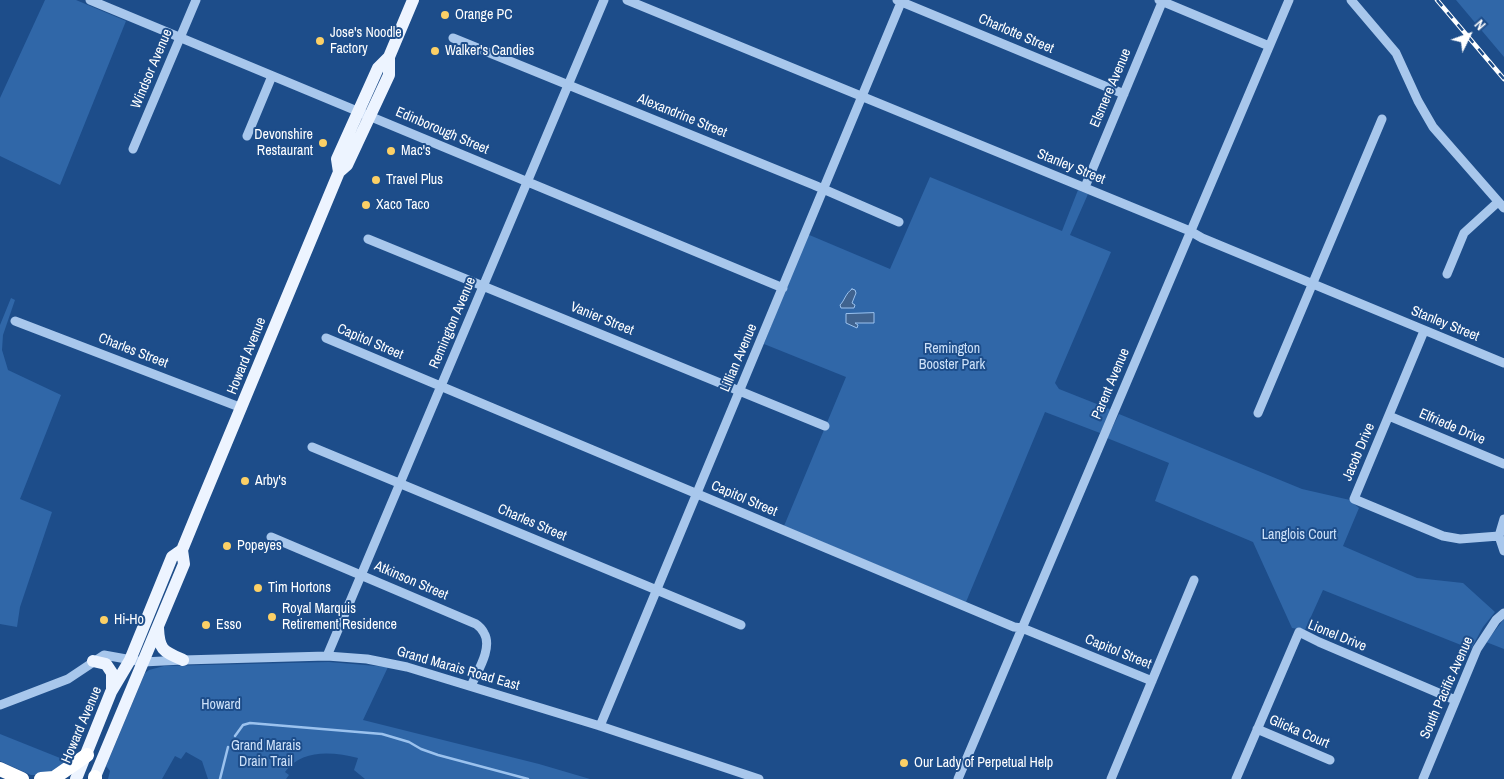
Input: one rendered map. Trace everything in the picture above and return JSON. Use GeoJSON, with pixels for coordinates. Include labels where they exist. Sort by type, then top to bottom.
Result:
{"type":"FeatureCollection","features":[{"type":"Feature","properties":{"kind":"highway"},"geometry":{"type":"LineString","coordinates":[[41,779],[54,778],[86,755]]}},
{"type":"Feature","properties":{"kind":"highway"},"geometry":{"type":"LineString","coordinates":[[0,769],[22,779]]}},
{"type":"Feature","properties":{"kind":"main road","name":"Howard Avenue"},"geometry":{"type":"LineString","coordinates":[[95,778],[184,564],[182,550],[339,172],[337,159],[364,114],[378,68],[389,58],[413,0]]}},
{"type":"Feature","properties":{"kind":"main road","name":"Howard Avenue"},"geometry":{"type":"LineString","coordinates":[[76,779],[112,692],[130,660],[172,557],[182,550]]}},
{"type":"Feature","properties":{"kind":"main road"},"geometry":{"type":"LineString","coordinates":[[158,627],[159,643],[168,653],[183,660]]}},
{"type":"Feature","properties":{"kind":"main road"},"geometry":{"type":"LineString","coordinates":[[93,662],[106,664],[112,673],[112,692]]}},
{"type":"Feature","properties":{"kind":"street","name":"Edinborough Street"},"geometry":{"type":"LineString","coordinates":[[90,0],[783,288]]}},
{"type":"Feature","properties":{"kind":"street","name":"Windsor Avenue"},"geometry":{"type":"LineString","coordinates":[[134,148],[196,0]]}},
{"type":"Feature","properties":{"kind":"street","name":"Remington Avenue"},"geometry":{"type":"LineString","coordinates":[[327,656],[604,0]]}},
{"type":"Feature","properties":{"kind":"street","name":"Stanley Street"},"geometry":{"type":"LineString","coordinates":[[627,0],[1085,187],[1190,231],[1202,238],[1504,363]]}},
{"type":"Feature","properties":{"kind":"street","name":"Parent Avenue"},"geometry":{"type":"LineString","coordinates":[[958,779],[1289,0]]}},
{"type":"Feature","properties":{"kind":"street"},"geometry":{"type":"LineString","coordinates":[[1351,0],[1396,53],[1418,101],[1434,127],[1501,205],[1464,233],[1447,274]]}},
{"type":"Feature","properties":{"kind":"street","name":"Lillian Avenue"},"geometry":{"type":"LineString","coordinates":[[600,726],[824,189],[900,1]]}},
{"type":"Feature","properties":{"kind":"street","name":"Charlotte Street"},"geometry":{"type":"LineString","coordinates":[[900,1],[1124,94]]}},
{"type":"Feature","properties":{"kind":"street"},"geometry":{"type":"LineString","coordinates":[[1161,1],[1269,46]]}},
{"type":"Feature","properties":{"kind":"street","name":"Elsmere Avenue"},"geometry":{"type":"LineString","coordinates":[[1085,187],[1161,1]]}},
{"type":"Feature","properties":{"kind":"street","name":"Alexandrine Street"},"geometry":{"type":"LineString","coordinates":[[454,38],[824,189],[899,222]]}},
{"type":"Feature","properties":{"kind":"street"},"geometry":{"type":"LineString","coordinates":[[247,136],[272,76]]}},
{"type":"Feature","properties":{"kind":"street"},"geometry":{"type":"LineString","coordinates":[[1258,413],[1382,119]]}},
{"type":"Feature","properties":{"kind":"street","name":"Vanier Street"},"geometry":{"type":"LineString","coordinates":[[368,239],[825,426]]}},
{"type":"Feature","properties":{"kind":"street","name":"Charles Street"},"geometry":{"type":"LineString","coordinates":[[15,321],[242,408]]}},
{"type":"Feature","properties":{"kind":"street","name":"Jacob Drive"},"geometry":{"type":"LineString","coordinates":[[1424,331],[1354,499],[1443,536],[1460,539],[1499,536]]}},
{"type":"Feature","properties":{"kind":"street","name":"Capitol Street"},"geometry":{"type":"LineString","coordinates":[[326,338],[1014,627],[1022,628],[1152,681]]}},
{"type":"Feature","properties":{"kind":"street","name":"Elfriede Drive"},"geometry":{"type":"LineString","coordinates":[[1389,416],[1504,464]]}},
{"type":"Feature","properties":{"kind":"street","name":"Charles Street"},"geometry":{"type":"LineString","coordinates":[[312,447],[741,625]]}},
{"type":"Feature","properties":{"kind":"street"},"geometry":{"type":"LineString","coordinates":[[1504,519],[1499,536],[1504,550]]}},
{"type":"Feature","properties":{"kind":"street","name":"Atkinson Street"},"geometry":{"type":"LineString","coordinates":[[271,538],[476,624],[485,634],[487,643],[486,652],[471,686]]}},
{"type":"Feature","properties":{"kind":"street"},"geometry":{"type":"LineString","coordinates":[[1110,779],[1194,580]]}},
{"type":"Feature","properties":{"kind":"street","name":"South Pacific Avenue"},"geometry":{"type":"LineString","coordinates":[[1423,779],[1477,649],[1496,620],[1504,613]]}},
{"type":"Feature","properties":{"kind":"street","name":"Lionel Drive"},"geometry":{"type":"LineString","coordinates":[[1236,779],[1299,632],[1455,700]]}},
{"type":"Feature","properties":{"kind":"street","name":"Grand Marais Road East"},"geometry":{"type":"LineString","coordinates":[[0,705],[68,679],[104,655],[143,662],[327,656],[367,659],[407,666],[600,726],[759,779]]}},
{"type":"Feature","properties":{"kind":"street","name":"Glicka Court"},"geometry":{"type":"LineString","coordinates":[[1257,729],[1330,760]]}},
{"type":"Feature","properties":{"kind":"green space"},"geometry":{"type":"Polygon","coordinates":[[[45,0],[76,0],[126,21],[60,185],[0,156],[0,98],[45,0]]]}},
{"type":"Feature","properties":{"kind":"green space"},"geometry":{"type":"Polygon","coordinates":[[[1456,0],[1504,0],[1504,57],[1456,0]]]}},
{"type":"Feature","properties":{"kind":"green space","name":"Remington Booster Park"},"geometry":{"type":"Polygon","coordinates":[[[930,177],[1062,231],[1078,190],[1088,194],[1070,235],[1111,252],[1055,383],[1059,389],[1112,410],[1100,433],[1045,412],[966,602],[784,526],[846,377],[764,344],[807,234],[890,269],[930,177]]]}},
{"type":"Feature","properties":{"kind":"green space"},"geometry":{"type":"Polygon","coordinates":[[[11,298],[15,300],[3,335],[2,350],[8,370],[61,395],[20,499],[52,512],[20,607],[17,627],[0,624],[0,325],[11,298]]]}},
{"type":"Feature","properties":{"kind":"green space","name":"Langlois Court"},"geometry":{"type":"Polygon","coordinates":[[[1119,414],[1302,489],[1350,500],[1359,508],[1343,546],[1417,578],[1463,583],[1495,612],[1483,627],[1471,649],[1323,590],[1305,630],[1292,628],[1253,542],[1155,501],[1169,463],[1107,438],[1119,414]]]}},
{"type":"Feature","properties":{"kind":"green space"},"geometry":{"type":"Polygon","coordinates":[[[1504,619],[1504,649],[1486,642],[1504,619]]]}},
{"type":"Feature","properties":{"kind":"green space"},"geometry":{"type":"Polygon","coordinates":[[[329,662],[388,667],[363,720],[539,764],[590,779],[365,779],[354,770],[358,758],[329,753],[309,755],[300,759],[285,772],[289,775],[286,779],[208,779],[202,761],[186,752],[181,759],[175,756],[162,779],[108,779],[110,771],[106,766],[145,673],[149,670],[164,666],[329,662]]]}},
{"type":"Feature","properties":{"kind":"green space"},"geometry":{"type":"Polygon","coordinates":[[[0,734],[70,762],[48,775],[31,775],[0,761],[0,734]]]}},
{"type":"Feature","properties":{"kind":"shaded area"},"geometry":{"type":"Polygon","coordinates":[[[852,289],[856,293],[852,303],[855,305],[854,308],[841,308],[840,305],[852,289]]]}},
{"type":"Feature","properties":{"kind":"shaded area"},"geometry":{"type":"Polygon","coordinates":[[[874,313],[874,323],[855,323],[858,325],[857,328],[846,323],[846,314],[874,313]]]}},
{"type":"Feature","properties":{"kind":"waterway"},"geometry":{"type":"LineString","coordinates":[[235,736],[243,725],[250,723],[382,734],[409,742],[438,755],[528,779]]}},
{"type":"Feature","properties":{"kind":"waterway"},"geometry":{"type":"LineString","coordinates":[[220,779],[228,747]]}},
{"type":"Feature","properties":{"kind":"railway"},"geometry":{"type":"LineString","coordinates":[[1437,0],[1504,79]]}},
{"type":"Feature","properties":{"kind":"place","name":"Orange PC"},"geometry":{"type":"Point","coordinates":[445,15]}},
{"type":"Feature","properties":{"kind":"place","name":"Jose's Noodle Factory"},"geometry":{"type":"Point","coordinates":[320,41]}},
{"type":"Feature","properties":{"kind":"place","name":"Walker's Candies"},"geometry":{"type":"Point","coordinates":[435,51]}},
{"type":"Feature","properties":{"kind":"place","name":"Devonshire Restaurant"},"geometry":{"type":"Point","coordinates":[323,143]}},
{"type":"Feature","properties":{"kind":"place","name":"Mac's"},"geometry":{"type":"Point","coordinates":[391,151]}},
{"type":"Feature","properties":{"kind":"place","name":"Travel Plus"},"geometry":{"type":"Point","coordinates":[376,180]}},
{"type":"Feature","properties":{"kind":"place","name":"Xaco Taco"},"geometry":{"type":"Point","coordinates":[366,205]}},
{"type":"Feature","properties":{"kind":"place","name":"Arby's"},"geometry":{"type":"Point","coordinates":[245,481]}},
{"type":"Feature","properties":{"kind":"place","name":"Popeyes"},"geometry":{"type":"Point","coordinates":[227,546]}},
{"type":"Feature","properties":{"kind":"place","name":"Tim Hortons"},"geometry":{"type":"Point","coordinates":[258,588]}},
{"type":"Feature","properties":{"kind":"place","name":"Royal Marquis Retirement Residence"},"geometry":{"type":"Point","coordinates":[272,617]}},
{"type":"Feature","properties":{"kind":"place","name":"Hi-Ho"},"geometry":{"type":"Point","coordinates":[104,620]}},
{"type":"Feature","properties":{"kind":"place","name":"Esso"},"geometry":{"type":"Point","coordinates":[206,625]}},
{"type":"Feature","properties":{"kind":"place","name":"Our Lady of Perpetual Help"},"geometry":{"type":"Point","coordinates":[904,763]}},
{"type":"Feature","properties":{"kind":"park label","name":"Howard"},"geometry":{"type":"Point","coordinates":[221,705]}},
{"type":"Feature","properties":{"kind":"park label","name":"Grand Marais Drain Trail"},"geometry":{"type":"Point","coordinates":[266,754]}}]}
